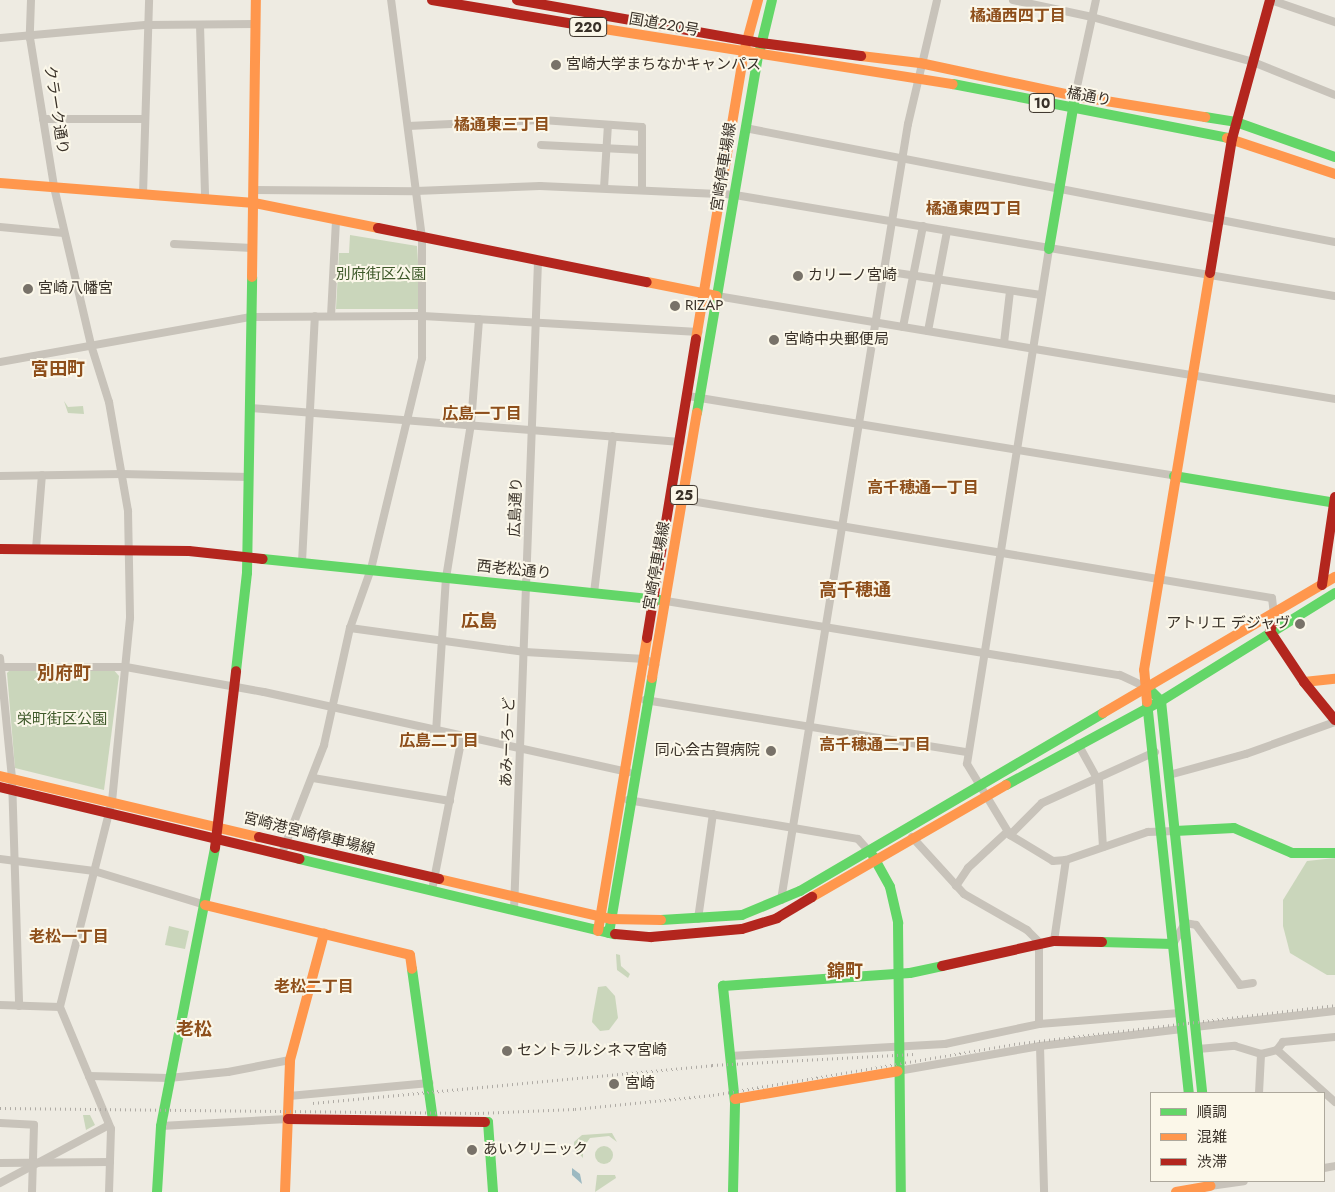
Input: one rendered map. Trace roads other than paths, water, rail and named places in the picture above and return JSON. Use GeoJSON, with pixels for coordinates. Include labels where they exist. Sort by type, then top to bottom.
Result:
{"type":"FeatureCollection","features":[{"type":"Feature","properties":{"kind":"main road"},"geometry":{"type":"LineString","coordinates":[[158,1192],[161,1126],[169,1078],[205,905],[219,827],[248,555],[256,0]]}},
{"type":"Feature","properties":{"kind":"main road","name":"国道220号"},"geometry":{"type":"LineString","coordinates":[[432,0],[744,53]]}},
{"type":"Feature","properties":{"kind":"main road","name":"国道220号"},"geometry":{"type":"LineString","coordinates":[[517,0],[761,42]]}},
{"type":"Feature","properties":{"kind":"main road","name":"宮崎停車場線"},"geometry":{"type":"LineString","coordinates":[[604,932],[621,800],[744,53],[758,0]]}},
{"type":"Feature","properties":{"kind":"main road","name":"宮崎停車場線"},"geometry":{"type":"LineString","coordinates":[[606,918],[633,800],[745,128],[758,56],[772,0]]}},
{"type":"Feature","properties":{"kind":"main road"},"geometry":{"type":"LineString","coordinates":[[1189,1092],[1155,752],[1148,688],[1144,670],[1174,476],[1232,139],[1271,0]]}},
{"type":"Feature","properties":{"kind":"main road","name":"橘通り"},"geometry":{"type":"LineString","coordinates":[[761,42],[920,63],[1075,96],[1236,122],[1335,157]]}},
{"type":"Feature","properties":{"kind":"main road","name":"橘通り"},"geometry":{"type":"LineString","coordinates":[[744,53],[917,76],[1073,109],[1232,139],[1335,174]]}},
{"type":"Feature","properties":{"kind":"main road"},"geometry":{"type":"LineString","coordinates":[[1049,248],[1075,96]]}},
{"type":"Feature","properties":{"kind":"main road"},"geometry":{"type":"LineString","coordinates":[[0,183],[254,203],[717,296]]}},
{"type":"Feature","properties":{"kind":"main road"},"geometry":{"type":"LineString","coordinates":[[1174,476],[1335,501],[1322,585]]}},
{"type":"Feature","properties":{"kind":"main road","name":"西老松通り"},"geometry":{"type":"LineString","coordinates":[[0,550],[130,550],[248,555],[666,601]]}},
{"type":"Feature","properties":{"kind":"main road"},"geometry":{"type":"LineString","coordinates":[[983,791],[1148,688],[1335,577]]}},
{"type":"Feature","properties":{"kind":"main road"},"geometry":{"type":"LineString","coordinates":[[983,791],[1161,701],[1270,631],[1335,593]]}},
{"type":"Feature","properties":{"kind":"main road"},"geometry":{"type":"LineString","coordinates":[[1274,614],[1270,631],[1304,682],[1335,721]]}},
{"type":"Feature","properties":{"kind":"main road"},"geometry":{"type":"LineString","coordinates":[[1304,682],[1335,679]]}},
{"type":"Feature","properties":{"kind":"main road"},"geometry":{"type":"LineString","coordinates":[[1148,688],[1161,701],[1202,1092]]}},
{"type":"Feature","properties":{"kind":"main road","name":"宮崎港宮崎停車場線"},"geometry":{"type":"LineString","coordinates":[[0,776],[111,806],[217,840],[284,848]]}},
{"type":"Feature","properties":{"kind":"main road","name":"宮崎港宮崎停車場線"},"geometry":{"type":"LineString","coordinates":[[0,787],[219,827],[284,848],[516,905],[604,932],[651,937],[742,929],[776,918],[877,859],[983,791]]}},
{"type":"Feature","properties":{"kind":"main road","name":"宮崎港宮崎停車場線"},"geometry":{"type":"LineString","coordinates":[[516,905],[634,922],[742,915],[781,900],[868,850],[983,791]]}},
{"type":"Feature","properties":{"kind":"main road"},"geometry":{"type":"LineString","coordinates":[[1175,831],[1234,828],[1292,853],[1335,854]]}},
{"type":"Feature","properties":{"kind":"main road"},"geometry":{"type":"LineString","coordinates":[[868,850],[877,859],[896,906],[899,974],[898,1071],[901,1192]]}},
{"type":"Feature","properties":{"kind":"main road"},"geometry":{"type":"LineString","coordinates":[[205,905],[410,955],[433,1120]]}},
{"type":"Feature","properties":{"kind":"main road"},"geometry":{"type":"LineString","coordinates":[[285,1192],[290,1060],[324,934]]}},
{"type":"Feature","properties":{"kind":"main road"},"geometry":{"type":"LineString","coordinates":[[733,1192],[735,1099],[723,986],[899,974],[1040,942],[1173,944]]}},
{"type":"Feature","properties":{"kind":"main road"},"geometry":{"type":"LineString","coordinates":[[735,1099],[898,1071]]}},
{"type":"Feature","properties":{"kind":"main road"},"geometry":{"type":"LineString","coordinates":[[288,1119],[488,1122],[493,1192]]}},
{"type":"Feature","properties":{"kind":"main road"},"geometry":{"type":"LineString","coordinates":[[1176,1192],[1210,1186]]}},
{"type":"Feature","properties":{"kind":"street","name":"クラーク通り"},"geometry":{"type":"LineString","coordinates":[[31,0],[30,38],[54,187],[91,345],[109,402],[128,511],[130,550],[126,667],[111,806],[60,1007]]}},
{"type":"Feature","properties":{"kind":"street"},"geometry":{"type":"LineString","coordinates":[[143,194],[149,0]]}},
{"type":"Feature","properties":{"kind":"street"},"geometry":{"type":"LineString","coordinates":[[284,848],[313,778],[334,708],[350,628],[370,569],[422,358],[422,238],[391,0]]}},
{"type":"Feature","properties":{"kind":"street"},"geometry":{"type":"LineString","coordinates":[[781,900],[840,527],[894,221],[917,76],[936,0]]}},
{"type":"Feature","properties":{"kind":"street"},"geometry":{"type":"LineString","coordinates":[[1013,0],[1092,17],[1253,62],[1335,95]]}},
{"type":"Feature","properties":{"kind":"street"},"geometry":{"type":"LineString","coordinates":[[1075,96],[1096,0]]}},
{"type":"Feature","properties":{"kind":"street"},"geometry":{"type":"LineString","coordinates":[[1271,0],[1334,21]]}},
{"type":"Feature","properties":{"kind":"street"},"geometry":{"type":"LineString","coordinates":[[0,38],[30,38],[147,26],[255,24]]}},
{"type":"Feature","properties":{"kind":"street"},"geometry":{"type":"LineString","coordinates":[[200,25],[205,198]]}},
{"type":"Feature","properties":{"kind":"street"},"geometry":{"type":"LineString","coordinates":[[43,119],[145,119]]}},
{"type":"Feature","properties":{"kind":"street"},"geometry":{"type":"LineString","coordinates":[[408,126],[542,120],[642,127],[642,189]]}},
{"type":"Feature","properties":{"kind":"street"},"geometry":{"type":"LineString","coordinates":[[604,188],[608,125]]}},
{"type":"Feature","properties":{"kind":"street"},"geometry":{"type":"LineString","coordinates":[[745,128],[1335,242]]}},
{"type":"Feature","properties":{"kind":"street"},"geometry":{"type":"LineString","coordinates":[[541,145],[642,150]]}},
{"type":"Feature","properties":{"kind":"street"},"geometry":{"type":"LineString","coordinates":[[254,190],[416,191],[540,186],[721,193],[1335,296]]}},
{"type":"Feature","properties":{"kind":"street"},"geometry":{"type":"LineString","coordinates":[[331,316],[336,221]]}},
{"type":"Feature","properties":{"kind":"street"},"geometry":{"type":"LineString","coordinates":[[903,327],[923,226]]}},
{"type":"Feature","properties":{"kind":"street"},"geometry":{"type":"LineString","coordinates":[[0,228],[64,233]]}},
{"type":"Feature","properties":{"kind":"street"},"geometry":{"type":"LineString","coordinates":[[928,331],[947,231]]}},
{"type":"Feature","properties":{"kind":"street"},"geometry":{"type":"LineString","coordinates":[[174,244],[252,248]]}},
{"type":"Feature","properties":{"kind":"street"},"geometry":{"type":"LineString","coordinates":[[1049,248],[967,752],[967,764],[1009,833],[1045,858],[1066,860],[1148,832],[1175,831]]}},
{"type":"Feature","properties":{"kind":"street","name":"広島通り"},"geometry":{"type":"LineString","coordinates":[[527,586],[538,261]]}},
{"type":"Feature","properties":{"kind":"street"},"geometry":{"type":"LineString","coordinates":[[884,271],[1041,295]]}},
{"type":"Feature","properties":{"kind":"street"},"geometry":{"type":"LineString","coordinates":[[1004,342],[1010,291]]}},
{"type":"Feature","properties":{"kind":"street"},"geometry":{"type":"LineString","coordinates":[[717,296],[1004,342],[1335,399]]}},
{"type":"Feature","properties":{"kind":"street"},"geometry":{"type":"LineString","coordinates":[[302,562],[315,316]]}},
{"type":"Feature","properties":{"kind":"street"},"geometry":{"type":"LineString","coordinates":[[0,362],[251,317],[423,316],[699,332]]}},
{"type":"Feature","properties":{"kind":"street"},"geometry":{"type":"LineString","coordinates":[[436,732],[446,578],[471,424],[479,319]]}},
{"type":"Feature","properties":{"kind":"street"},"geometry":{"type":"LineString","coordinates":[[688,396],[859,422],[1174,476]]}},
{"type":"Feature","properties":{"kind":"street"},"geometry":{"type":"LineString","coordinates":[[250,408],[681,442]]}},
{"type":"Feature","properties":{"kind":"street"},"geometry":{"type":"LineString","coordinates":[[594,593],[613,436]]}},
{"type":"Feature","properties":{"kind":"street"},"geometry":{"type":"LineString","coordinates":[[0,476],[122,474],[249,477]]}},
{"type":"Feature","properties":{"kind":"street"},"geometry":{"type":"LineString","coordinates":[[36,549],[42,475]]}},
{"type":"Feature","properties":{"kind":"street"},"geometry":{"type":"LineString","coordinates":[[672,498],[1272,598],[1274,614]]}},
{"type":"Feature","properties":{"kind":"street","name":"あみーろーど"},"geometry":{"type":"LineString","coordinates":[[516,905],[527,586]]}},
{"type":"Feature","properties":{"kind":"street"},"geometry":{"type":"LineString","coordinates":[[666,601],[1120,675],[1148,688]]}},
{"type":"Feature","properties":{"kind":"street"},"geometry":{"type":"LineString","coordinates":[[350,628],[525,652],[645,659],[655,665]]}},
{"type":"Feature","properties":{"kind":"street"},"geometry":{"type":"LineString","coordinates":[[0,658],[2,697],[13,790],[19,1006]]}},
{"type":"Feature","properties":{"kind":"street"},"geometry":{"type":"LineString","coordinates":[[1,666],[126,667],[334,708],[637,775]]}},
{"type":"Feature","properties":{"kind":"street"},"geometry":{"type":"LineString","coordinates":[[638,698],[967,752]]}},
{"type":"Feature","properties":{"kind":"street"},"geometry":{"type":"LineString","coordinates":[[1169,775],[1246,754],[1335,721]]}},
{"type":"Feature","properties":{"kind":"street"},"geometry":{"type":"LineString","coordinates":[[433,884],[462,737]]}},
{"type":"Feature","properties":{"kind":"street"},"geometry":{"type":"LineString","coordinates":[[1078,744],[1097,778],[1104,818],[1103,847]]}},
{"type":"Feature","properties":{"kind":"street"},"geometry":{"type":"LineString","coordinates":[[956,886],[968,868],[1042,804],[1155,752]]}},
{"type":"Feature","properties":{"kind":"street"},"geometry":{"type":"LineString","coordinates":[[313,778],[450,801]]}},
{"type":"Feature","properties":{"kind":"street"},"geometry":{"type":"LineString","coordinates":[[621,800],[633,800],[858,839],[868,850]]}},
{"type":"Feature","properties":{"kind":"street"},"geometry":{"type":"LineString","coordinates":[[698,919],[713,814]]}},
{"type":"Feature","properties":{"kind":"street"},"geometry":{"type":"LineString","coordinates":[[912,837],[969,898],[1027,930],[1040,942],[1039,1024]]}},
{"type":"Feature","properties":{"kind":"street"},"geometry":{"type":"LineString","coordinates":[[0,859],[94,871],[205,905]]}},
{"type":"Feature","properties":{"kind":"street"},"geometry":{"type":"LineString","coordinates":[[1054,941],[1066,860]]}},
{"type":"Feature","properties":{"kind":"street"},"geometry":{"type":"LineString","coordinates":[[1173,944],[1185,923],[1196,924],[1240,984],[1253,983]]}},
{"type":"Feature","properties":{"kind":"street"},"geometry":{"type":"LineString","coordinates":[[0,1005],[60,1007],[109,1125],[110,1192]]}},
{"type":"Feature","properties":{"kind":"street"},"geometry":{"type":"LineString","coordinates":[[1195,1027],[1335,1011]]}},
{"type":"Feature","properties":{"kind":"street"},"geometry":{"type":"LineString","coordinates":[[730,1056],[945,1044],[1039,1024],[1180,1013]]}},
{"type":"Feature","properties":{"kind":"street"},"geometry":{"type":"LineString","coordinates":[[898,1071],[1040,1046],[1182,1029]]}},
{"type":"Feature","properties":{"kind":"street"},"geometry":{"type":"LineString","coordinates":[[1198,1049],[1235,1046],[1261,1054],[1277,1050],[1283,1042],[1335,1037]]}},
{"type":"Feature","properties":{"kind":"street"},"geometry":{"type":"LineString","coordinates":[[1040,1046],[1044,1192]]}},
{"type":"Feature","properties":{"kind":"street"},"geometry":{"type":"LineString","coordinates":[[1277,1050],[1325,1092]]}},
{"type":"Feature","properties":{"kind":"street"},"geometry":{"type":"LineString","coordinates":[[1259,1092],[1261,1054]]}},
{"type":"Feature","properties":{"kind":"street"},"geometry":{"type":"LineString","coordinates":[[89,1076],[169,1078],[228,1072],[290,1060]]}},
{"type":"Feature","properties":{"kind":"street"},"geometry":{"type":"LineString","coordinates":[[289,1096],[429,1083]]}},
{"type":"Feature","properties":{"kind":"street"},"geometry":{"type":"LineString","coordinates":[[161,1126],[288,1119]]}},
{"type":"Feature","properties":{"kind":"street"},"geometry":{"type":"LineString","coordinates":[[0,1123],[34,1125],[32,1192]]}},
{"type":"Feature","properties":{"kind":"street"},"geometry":{"type":"LineString","coordinates":[[0,1184],[33,1163],[109,1125]]}},
{"type":"Feature","properties":{"kind":"street"},"geometry":{"type":"LineString","coordinates":[[0,1164],[110,1162]]}},
{"type":"Feature","properties":{"kind":"street"},"geometry":{"type":"LineString","coordinates":[[1210,1186],[1237,1182]]}},
{"type":"Feature","properties":{"kind":"water"},"geometry":{"type":"Polygon","coordinates":[[[572,1168],[580,1174],[582,1184],[572,1175],[572,1168]]]}},
{"type":"Feature","properties":{"kind":"railway"},"geometry":{"type":"LineString","coordinates":[[0,1108],[478,1113],[575,1109],[713,1095],[1014,1044],[1335,1005]]}},
{"type":"Feature","properties":{"kind":"railway"},"geometry":{"type":"LineString","coordinates":[[313,1103],[712,1065],[914,1054]]}},
{"type":"Feature","properties":{"kind":"place","name":"宮崎大学まちなかキャンパス"},"geometry":{"type":"Point","coordinates":[556,65]}},
{"type":"Feature","properties":{"kind":"place","name":"カリーノ宮崎"},"geometry":{"type":"Point","coordinates":[798,276]}},
{"type":"Feature","properties":{"kind":"place","name":"宮崎八幡宮"},"geometry":{"type":"Point","coordinates":[28,289]}},
{"type":"Feature","properties":{"kind":"place","name":"RIZAP"},"geometry":{"type":"Point","coordinates":[675,306]}},
{"type":"Feature","properties":{"kind":"place","name":"宮崎中央郵便局"},"geometry":{"type":"Point","coordinates":[774,340]}},
{"type":"Feature","properties":{"kind":"place","name":"アトリエ デジャヴ"},"geometry":{"type":"Point","coordinates":[1300,624]}},
{"type":"Feature","properties":{"kind":"place","name":"同心会古賀病院"},"geometry":{"type":"Point","coordinates":[771,751]}},
{"type":"Feature","properties":{"kind":"place","name":"セントラルシネマ宮崎"},"geometry":{"type":"Point","coordinates":[507,1051]}},
{"type":"Feature","properties":{"kind":"place","name":"宮崎"},"geometry":{"type":"Point","coordinates":[614,1084]}},
{"type":"Feature","properties":{"kind":"place","name":"あいクリニック"},"geometry":{"type":"Point","coordinates":[472,1150]}},
{"type":"Feature","properties":{"kind":"district","name":"橘通西四丁目"},"geometry":{"type":"Point","coordinates":[1018,16]}},
{"type":"Feature","properties":{"kind":"district","name":"橘通東三丁目"},"geometry":{"type":"Point","coordinates":[502,125]}},
{"type":"Feature","properties":{"kind":"district","name":"橘通東四丁目"},"geometry":{"type":"Point","coordinates":[974,209]}},
{"type":"Feature","properties":{"kind":"district","name":"宮田町"},"geometry":{"type":"Point","coordinates":[58,369]}},
{"type":"Feature","properties":{"kind":"district","name":"広島一丁目"},"geometry":{"type":"Point","coordinates":[482,414]}},
{"type":"Feature","properties":{"kind":"district","name":"高千穂通一丁目"},"geometry":{"type":"Point","coordinates":[923,488]}},
{"type":"Feature","properties":{"kind":"district","name":"高千穂通"},"geometry":{"type":"Point","coordinates":[855,590]}},
{"type":"Feature","properties":{"kind":"district","name":"広島"},"geometry":{"type":"Point","coordinates":[479,621]}},
{"type":"Feature","properties":{"kind":"district","name":"別府町"},"geometry":{"type":"Point","coordinates":[64,673]}},
{"type":"Feature","properties":{"kind":"district","name":"広島二丁目"},"geometry":{"type":"Point","coordinates":[439,741]}},
{"type":"Feature","properties":{"kind":"district","name":"高千穂通二丁目"},"geometry":{"type":"Point","coordinates":[875,745]}},
{"type":"Feature","properties":{"kind":"district","name":"老松一丁目"},"geometry":{"type":"Point","coordinates":[69,937]}},
{"type":"Feature","properties":{"kind":"district","name":"錦町"},"geometry":{"type":"Point","coordinates":[845,971]}},
{"type":"Feature","properties":{"kind":"district","name":"老松二丁目"},"geometry":{"type":"Point","coordinates":[314,987]}},
{"type":"Feature","properties":{"kind":"district","name":"老松"},"geometry":{"type":"Point","coordinates":[194,1029]}},
{"type":"Feature","properties":{"kind":"park label","name":"別府街区公園"},"geometry":{"type":"Point","coordinates":[381,275]}},
{"type":"Feature","properties":{"kind":"park label","name":"栄町街区公園"},"geometry":{"type":"Point","coordinates":[62,720]}}]}
